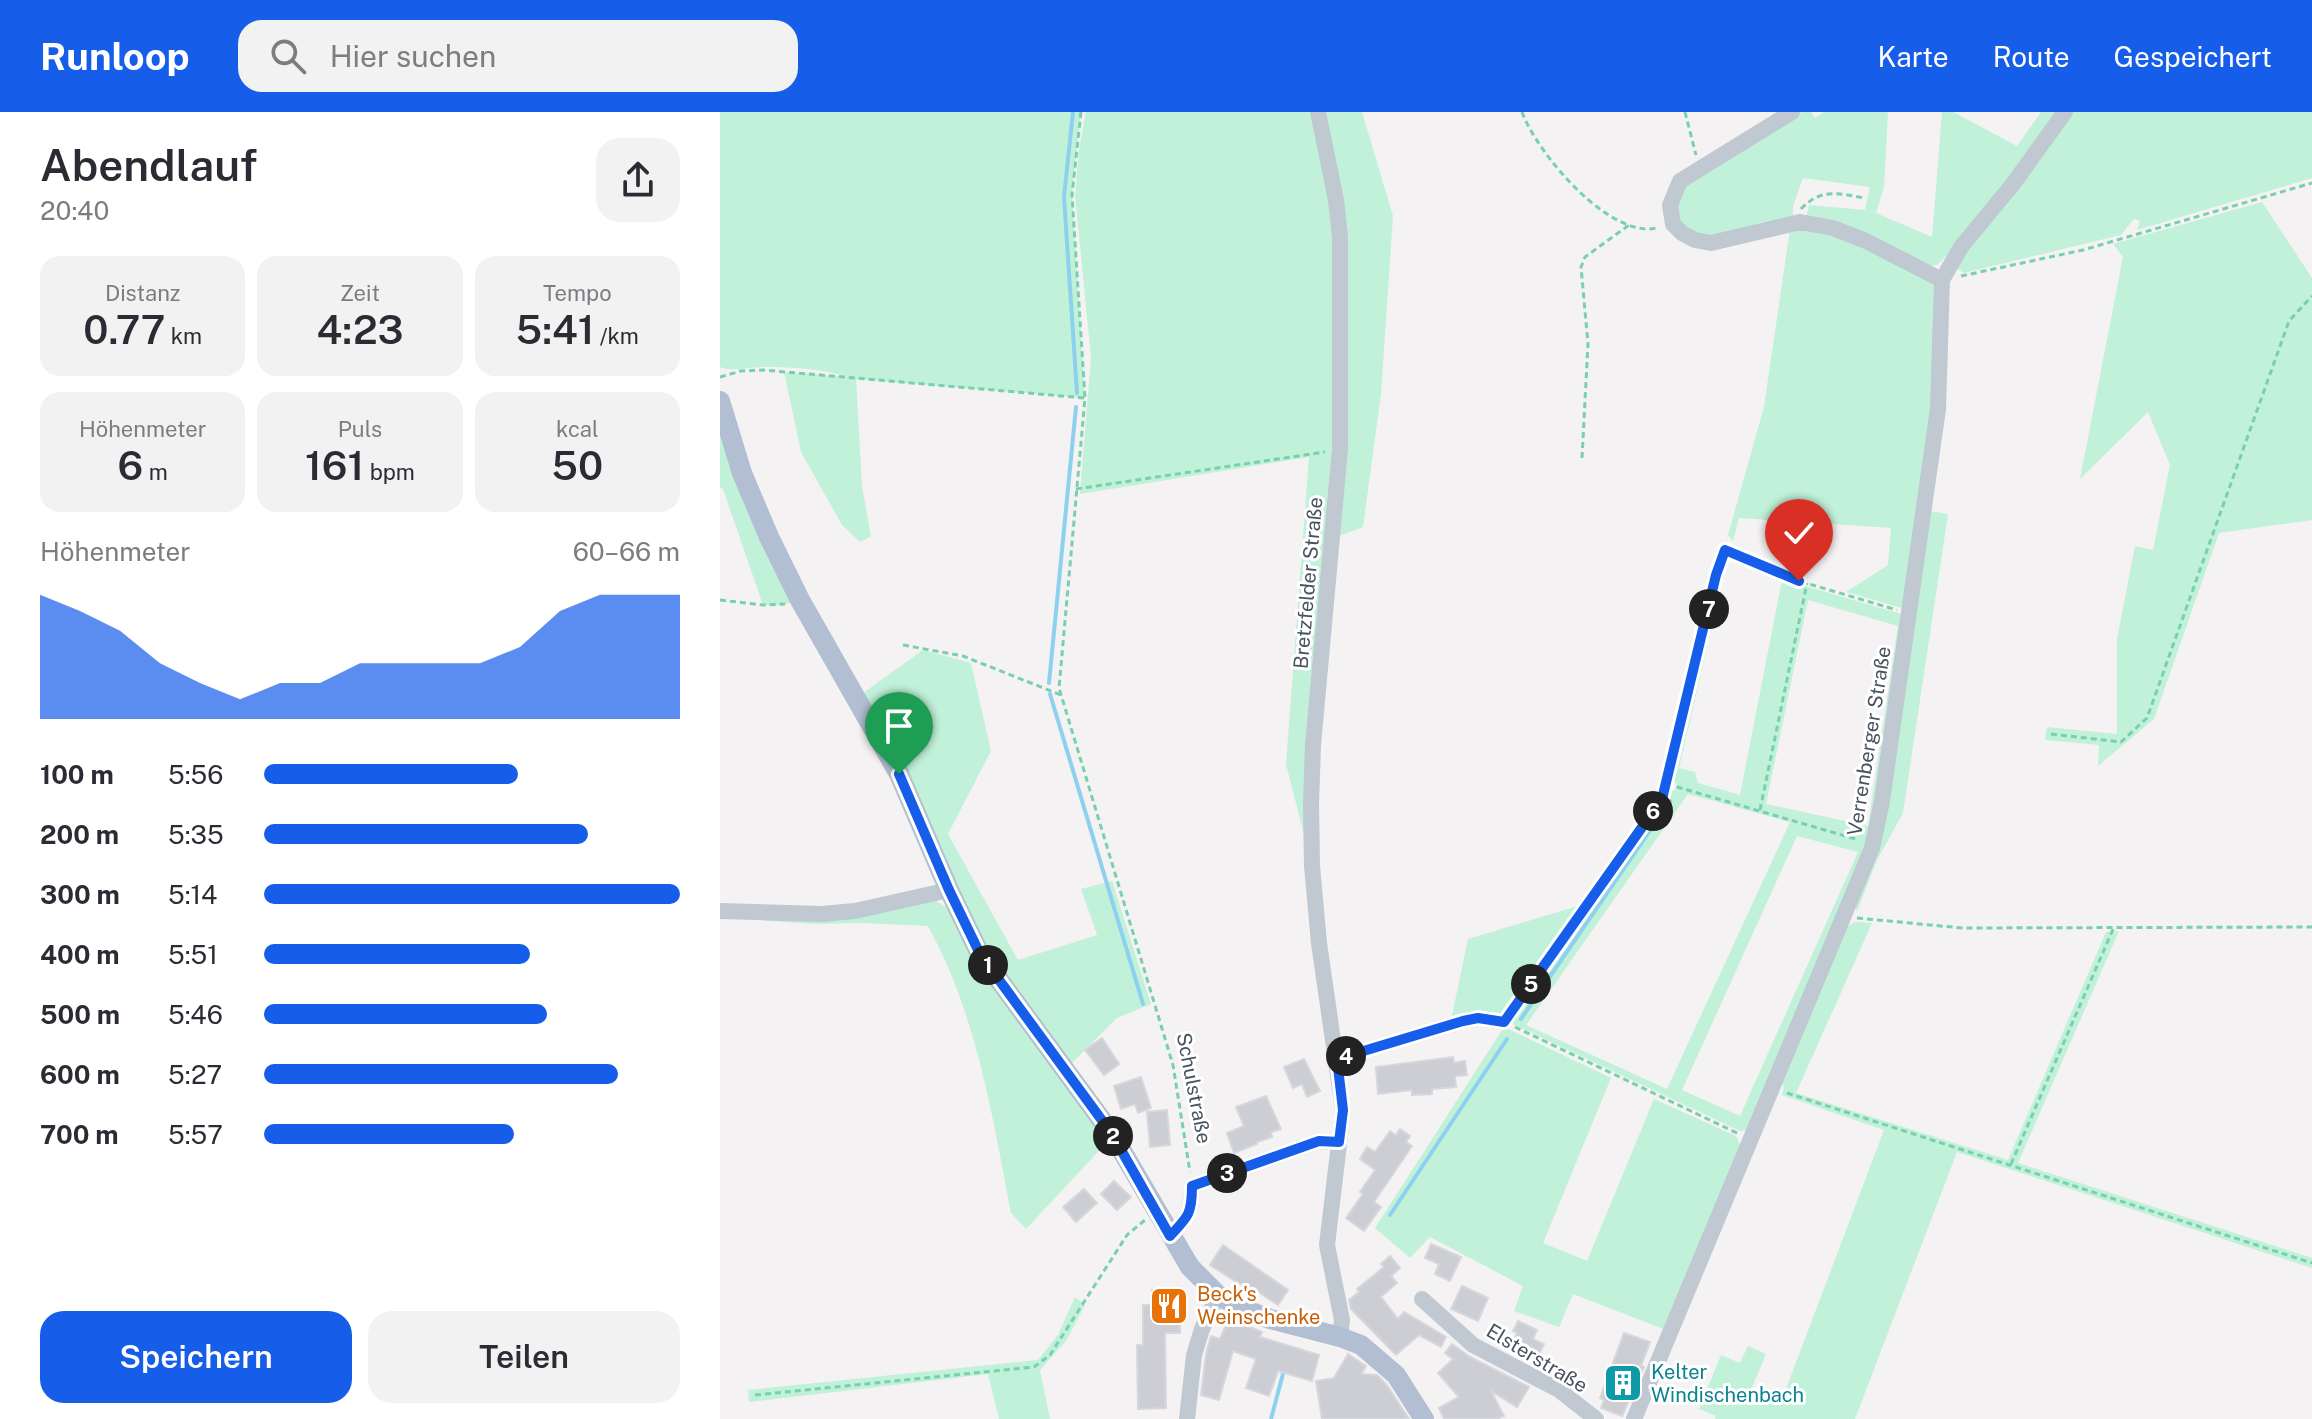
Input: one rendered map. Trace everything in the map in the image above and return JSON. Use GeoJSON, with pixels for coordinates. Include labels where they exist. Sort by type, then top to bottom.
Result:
{"type":"FeatureCollection","features":[{"type":"Feature","properties":{"kind":"main road"},"geometry":{"type":"LineString","coordinates":[[720,401],[742,473],[769,537],[800,600],[899,774],[980,954],[1112,1134],[1190,1267],[1218,1295],[1243,1309],[1340,1337],[1368,1350],[1396,1375],[1424,1419]]}},
{"type":"Feature","properties":{"kind":"street","name":"Bretzfelder Straße"},"geometry":{"type":"LineString","coordinates":[[1318,112],[1336,200],[1340,237],[1340,449],[1313,745],[1311,805],[1312,866],[1318,927],[1343,1110],[1327,1245],[1342,1320],[1340,1337]]}},
{"type":"Feature","properties":{"kind":"street"},"geometry":{"type":"LineString","coordinates":[[1792,112],[1680,181],[1670,205],[1673,224],[1695,240],[1711,243],[1800,222],[1833,228],[1866,241],[1942,280]]}},
{"type":"Feature","properties":{"kind":"street","name":"Verrenberger Straße"},"geometry":{"type":"LineString","coordinates":[[1634,1419],[1872,848],[1882,801],[1938,409],[1942,280],[1961,247],[2013,184],[2065,112]]}},
{"type":"Feature","properties":{"kind":"street"},"geometry":{"type":"LineString","coordinates":[[720,911],[822,914],[855,911],[949,890]]}},
{"type":"Feature","properties":{"kind":"street"},"geometry":{"type":"LineString","coordinates":[[1337,1059],[1463,1021],[1478,1018],[1504,1022]]}},
{"type":"Feature","properties":{"kind":"street"},"geometry":{"type":"LineString","coordinates":[[1170,1236],[1192,1210],[1192,1186],[1319,1141],[1339,1142]]}},
{"type":"Feature","properties":{"kind":"street"},"geometry":{"type":"LineString","coordinates":[[1187,1419],[1194,1355],[1218,1295]]}},
{"type":"Feature","properties":{"kind":"street","name":"Elsterstraße"},"geometry":{"type":"LineString","coordinates":[[1422,1299],[1473,1345],[1559,1390],[1596,1419]]}},
{"type":"Feature","properties":{"kind":"path","name":"Schulstraße"},"geometry":{"type":"LineString","coordinates":[[1081,112],[1072,195],[1085,398],[1059,688],[1173,1065],[1192,1186]]}},
{"type":"Feature","properties":{"kind":"path"},"geometry":{"type":"LineString","coordinates":[[1522,112],[1543,152],[1564,178],[1588,199],[1629,225],[1650,229],[1673,224]]}},
{"type":"Feature","properties":{"kind":"path"},"geometry":{"type":"LineString","coordinates":[[1685,112],[1700,168]]}},
{"type":"Feature","properties":{"kind":"path"},"geometry":{"type":"LineString","coordinates":[[1942,280],[2083,250],[2312,183]]}},
{"type":"Feature","properties":{"kind":"path"},"geometry":{"type":"LineString","coordinates":[[1800,222],[1801,208],[1816,196],[1836,193],[1864,198]]}},
{"type":"Feature","properties":{"kind":"path"},"geometry":{"type":"LineString","coordinates":[[1582,458],[1588,344],[1581,267],[1585,257],[1629,225]]}},
{"type":"Feature","properties":{"kind":"path"},"geometry":{"type":"LineString","coordinates":[[2051,734],[2121,742],[2147,718],[2289,321],[2312,296]]}},
{"type":"Feature","properties":{"kind":"path"},"geometry":{"type":"LineString","coordinates":[[720,377],[741,371],[763,370],[1085,398]]}},
{"type":"Feature","properties":{"kind":"path"},"geometry":{"type":"LineString","coordinates":[[1076,489],[1340,449]]}},
{"type":"Feature","properties":{"kind":"path"},"geometry":{"type":"LineString","coordinates":[[1750,1139],[1504,1022],[1662,799],[1716,575],[1725,550],[1807,583],[1909,614]]}},
{"type":"Feature","properties":{"kind":"path"},"geometry":{"type":"LineString","coordinates":[[1760,810],[1807,583]]}},
{"type":"Feature","properties":{"kind":"path"},"geometry":{"type":"LineString","coordinates":[[720,600],[783,605],[800,600]]}},
{"type":"Feature","properties":{"kind":"path"},"geometry":{"type":"LineString","coordinates":[[903,645],[963,656],[1061,695]]}},
{"type":"Feature","properties":{"kind":"path"},"geometry":{"type":"LineString","coordinates":[[1667,784],[1865,842],[1872,848]]}},
{"type":"Feature","properties":{"kind":"path"},"geometry":{"type":"LineString","coordinates":[[1845,917],[1962,928],[2312,927]]}},
{"type":"Feature","properties":{"kind":"path"},"geometry":{"type":"LineString","coordinates":[[2011,1164],[2114,927]]}},
{"type":"Feature","properties":{"kind":"path"},"geometry":{"type":"LineString","coordinates":[[1772,1088],[2312,1263]]}},
{"type":"Feature","properties":{"kind":"path"},"geometry":{"type":"LineString","coordinates":[[755,1395],[1039,1364],[1050,1355],[1127,1235],[1156,1210]]}},
{"type":"Feature","properties":{"kind":"green space"},"geometry":{"type":"Polygon","coordinates":[[[720,112],[1081,112],[1072,195],[1085,398],[856,379],[862,486],[871,536],[860,542],[842,525],[801,452],[784,372],[849,377],[797,368],[720,367],[720,112]]]}},
{"type":"Feature","properties":{"kind":"green space"},"geometry":{"type":"Polygon","coordinates":[[[1086,112],[1362,112],[1393,216],[1381,394],[1363,527],[1334,538],[1312,866],[1286,764],[1309,457],[1080,494],[1091,357],[1075,196],[1086,112]]]}},
{"type":"Feature","properties":{"kind":"green space"},"geometry":{"type":"Polygon","coordinates":[[[1802,112],[1811,112],[1815,118],[1824,112],[1888,112],[1884,187],[1876,213],[1932,237],[1942,112],[1953,112],[2017,146],[2041,112],[2060,112],[1955,248],[1937,265],[1927,266],[1806,218],[1809,205],[1865,210],[1870,187],[1803,178],[1793,206],[1793,218],[1763,222],[1724,235],[1691,232],[1675,216],[1678,194],[1687,183],[1802,112]]]}},
{"type":"Feature","properties":{"kind":"green space"},"geometry":{"type":"Polygon","coordinates":[[[2070,112],[2312,112],[2312,178],[2137,230],[2140,221],[2134,219],[2121,235],[1964,273],[1955,267],[2070,112]]]}},
{"type":"Feature","properties":{"kind":"green space"},"geometry":{"type":"Polygon","coordinates":[[[2262,202],[2312,278],[2312,520],[2219,533],[2154,719],[2098,766],[2099,745],[2045,740],[2047,727],[2117,734],[2117,639],[2135,546],[2153,550],[2170,465],[2148,412],[2080,479],[2123,257],[2113,244],[2262,202]]]}},
{"type":"Feature","properties":{"kind":"green space"},"geometry":{"type":"Polygon","coordinates":[[[1790,229],[1836,232],[1934,284],[1933,408],[1905,609],[1846,592],[1888,565],[1891,528],[1739,518],[1733,541],[1728,535],[1764,407],[1790,229]]]}},
{"type":"Feature","properties":{"kind":"green space"},"geometry":{"type":"Polygon","coordinates":[[[720,401],[800,600],[783,605],[763,605],[723,489],[720,488],[720,401]]]}},
{"type":"Feature","properties":{"kind":"green space"},"geometry":{"type":"Polygon","coordinates":[[[1930,511],[1948,514],[1903,813],[1877,860],[1857,911],[1855,907],[1930,511]]]}},
{"type":"Feature","properties":{"kind":"green space"},"geometry":{"type":"Polygon","coordinates":[[[1730,556],[1812,588],[1901,614],[1904,619],[1866,850],[1748,1130],[1740,1131],[1513,1024],[1512,1019],[1668,792],[1675,790],[1677,784],[1671,779],[1724,560],[1730,556]],[[1733,560],[1727,562],[1679,768],[1695,772],[1698,783],[1740,795],[1782,580],[1733,560]],[[1808,600],[1766,804],[1868,826],[1898,626],[1808,600]],[[1688,794],[1526,1025],[1667,1089],[1790,822],[1688,794]],[[1797,836],[1682,1090],[1740,1116],[1858,852],[1797,836]]]}},
{"type":"Feature","properties":{"kind":"green space"},"geometry":{"type":"Polygon","coordinates":[[[923,650],[971,663],[991,751],[948,834],[1018,960],[1097,935],[1081,889],[1112,881],[1151,1004],[1117,1018],[1069,1066],[985,949],[863,693],[923,650]]]}},
{"type":"Feature","properties":{"kind":"green space"},"geometry":{"type":"Polygon","coordinates":[[[936,901],[949,909],[1109,1140],[1026,1229],[1011,1213],[971,1030],[945,960],[928,926],[813,924],[720,917],[936,901]]]}},
{"type":"Feature","properties":{"kind":"green space"},"geometry":{"type":"Polygon","coordinates":[[[1588,903],[1504,1022],[1450,1025],[1468,939],[1588,903]]]}},
{"type":"Feature","properties":{"kind":"green space"},"geometry":{"type":"Polygon","coordinates":[[[1855,922],[1872,923],[1796,1093],[2008,1160],[2106,932],[2119,931],[2018,1163],[2312,1258],[2312,1268],[1957,1152],[1855,1419],[1715,1419],[1716,1416],[1699,1409],[1721,1355],[1740,1363],[1748,1346],[1766,1354],[1751,1390],[1781,1402],[1884,1130],[1782,1095],[1784,1088],[1781,1080],[1848,926],[1855,922]]]}},
{"type":"Feature","properties":{"kind":"green space"},"geometry":{"type":"Polygon","coordinates":[[[1504,1027],[1611,1078],[1543,1243],[1587,1261],[1654,1099],[1736,1136],[1741,1147],[1666,1330],[1573,1294],[1559,1327],[1514,1311],[1523,1286],[1430,1237],[1410,1258],[1375,1228],[1504,1027]]]}},
{"type":"Feature","properties":{"kind":"green space"},"geometry":{"type":"Polygon","coordinates":[[[1075,1297],[1085,1305],[1066,1341],[1040,1370],[1050,1419],[999,1419],[988,1374],[749,1402],[748,1390],[1038,1360],[1058,1335],[1075,1297]]]}},
{"type":"Feature","properties":{"kind":"building"},"geometry":{"type":"Polygon","coordinates":[[[1102,1038],[1119,1064],[1104,1075],[1085,1050],[1102,1038]]]}},
{"type":"Feature","properties":{"kind":"building"},"geometry":{"type":"Polygon","coordinates":[[[1453,1057],[1454,1063],[1465,1061],[1467,1075],[1455,1076],[1456,1087],[1432,1089],[1432,1094],[1412,1095],[1412,1090],[1378,1094],[1376,1067],[1453,1057]]]}},
{"type":"Feature","properties":{"kind":"building"},"geometry":{"type":"Polygon","coordinates":[[[1304,1059],[1320,1091],[1307,1097],[1302,1084],[1293,1088],[1284,1067],[1304,1059]]]}},
{"type":"Feature","properties":{"kind":"building"},"geometry":{"type":"Polygon","coordinates":[[[1141,1077],[1151,1108],[1138,1113],[1135,1104],[1121,1109],[1114,1086],[1141,1077]]]}},
{"type":"Feature","properties":{"kind":"building"},"geometry":{"type":"Polygon","coordinates":[[[1266,1096],[1281,1129],[1271,1132],[1272,1137],[1234,1153],[1227,1133],[1244,1126],[1236,1107],[1266,1096]]]}},
{"type":"Feature","properties":{"kind":"building"},"geometry":{"type":"Polygon","coordinates":[[[1167,1110],[1170,1145],[1150,1147],[1147,1112],[1167,1110]]]}},
{"type":"Feature","properties":{"kind":"building"},"geometry":{"type":"Polygon","coordinates":[[[1400,1129],[1410,1136],[1406,1142],[1412,1146],[1374,1202],[1381,1207],[1364,1231],[1346,1218],[1375,1170],[1360,1159],[1367,1147],[1375,1152],[1390,1131],[1396,1135],[1400,1129]]]}},
{"type":"Feature","properties":{"kind":"building"},"geometry":{"type":"Polygon","coordinates":[[[1114,1181],[1131,1197],[1117,1210],[1101,1194],[1114,1181]]]}},
{"type":"Feature","properties":{"kind":"building"},"geometry":{"type":"Polygon","coordinates":[[[1084,1189],[1097,1203],[1076,1222],[1063,1207],[1084,1189]]]}},
{"type":"Feature","properties":{"kind":"building"},"geometry":{"type":"Polygon","coordinates":[[[1431,1244],[1461,1257],[1450,1281],[1435,1274],[1439,1264],[1425,1258],[1431,1244]]]}},
{"type":"Feature","properties":{"kind":"building"},"geometry":{"type":"Polygon","coordinates":[[[1223,1245],[1288,1290],[1278,1305],[1210,1265],[1223,1245]]]}},
{"type":"Feature","properties":{"kind":"building"},"geometry":{"type":"Polygon","coordinates":[[[1390,1256],[1400,1268],[1391,1276],[1397,1283],[1381,1297],[1398,1319],[1404,1312],[1446,1337],[1441,1347],[1419,1335],[1396,1355],[1351,1309],[1349,1300],[1359,1292],[1357,1289],[1384,1267],[1381,1264],[1390,1256]]]}},
{"type":"Feature","properties":{"kind":"building"},"geometry":{"type":"Polygon","coordinates":[[[1462,1286],[1488,1298],[1478,1321],[1451,1309],[1462,1286]]]}},
{"type":"Feature","properties":{"kind":"building"},"geometry":{"type":"Polygon","coordinates":[[[1152,1290],[1174,1290],[1174,1321],[1180,1321],[1180,1333],[1165,1333],[1166,1408],[1138,1409],[1137,1345],[1143,1345],[1143,1305],[1153,1305],[1152,1290]]]}},
{"type":"Feature","properties":{"kind":"building"},"geometry":{"type":"Polygon","coordinates":[[[1229,1318],[1262,1332],[1260,1337],[1319,1355],[1312,1381],[1278,1371],[1269,1396],[1246,1388],[1256,1359],[1233,1351],[1219,1400],[1201,1395],[1211,1336],[1220,1339],[1229,1318]]]}},
{"type":"Feature","properties":{"kind":"building"},"geometry":{"type":"Polygon","coordinates":[[[1518,1321],[1537,1330],[1533,1339],[1544,1344],[1535,1363],[1509,1350],[1517,1333],[1513,1331],[1518,1321]]]}},
{"type":"Feature","properties":{"kind":"building","name":"Kelter Windischenbach"},"geometry":{"type":"Polygon","coordinates":[[[1624,1333],[1650,1342],[1641,1366],[1644,1367],[1622,1416],[1601,1408],[1604,1400],[1600,1398],[1624,1333]]]}},
{"type":"Feature","properties":{"kind":"building"},"geometry":{"type":"Polygon","coordinates":[[[1452,1344],[1470,1357],[1529,1387],[1517,1407],[1491,1391],[1504,1416],[1497,1419],[1444,1419],[1439,1408],[1459,1397],[1438,1373],[1453,1359],[1445,1353],[1452,1344]]]}},
{"type":"Feature","properties":{"kind":"building"},"geometry":{"type":"Polygon","coordinates":[[[1348,1354],[1366,1366],[1361,1374],[1377,1375],[1386,1384],[1409,1419],[1322,1419],[1316,1381],[1334,1378],[1348,1354]]]}},
{"type":"Feature","properties":{"kind":"waterway"},"geometry":{"type":"LineString","coordinates":[[1073,112],[1064,197],[1077,393]]}},
{"type":"Feature","properties":{"kind":"waterway"},"geometry":{"type":"LineString","coordinates":[[1049,683],[1076,407]]}},
{"type":"Feature","properties":{"kind":"waterway"},"geometry":{"type":"LineString","coordinates":[[1050,694],[1143,1004]]}},
{"type":"Feature","properties":{"kind":"waterway"},"geometry":{"type":"LineString","coordinates":[[1521,1019],[1670,801]]}},
{"type":"Feature","properties":{"kind":"waterway"},"geometry":{"type":"LineString","coordinates":[[1390,1215],[1507,1039]]}},
{"type":"Feature","properties":{"kind":"waterway"},"geometry":{"type":"LineString","coordinates":[[1271,1419],[1284,1370]]}},
{"type":"Feature","properties":{"kind":"place","name":"Beck's Weinschenke"},"geometry":{"type":"Point","coordinates":[1169,1306]}},
{"type":"Feature","properties":{"kind":"place","name":"Kelter Windischenbach"},"geometry":{"type":"Point","coordinates":[1623,1383]}},
{"type":"Feature","properties":{"kind":"route"},"geometry":{"type":"LineString","coordinates":[[899,774],[980,954],[1112,1134],[1170,1236],[1192,1210],[1192,1186],[1319,1141],[1339,1142],[1343,1110],[1337,1059],[1463,1021],[1478,1018],[1504,1022],[1662,799],[1716,575],[1725,550],[1799,581]]}}]}
